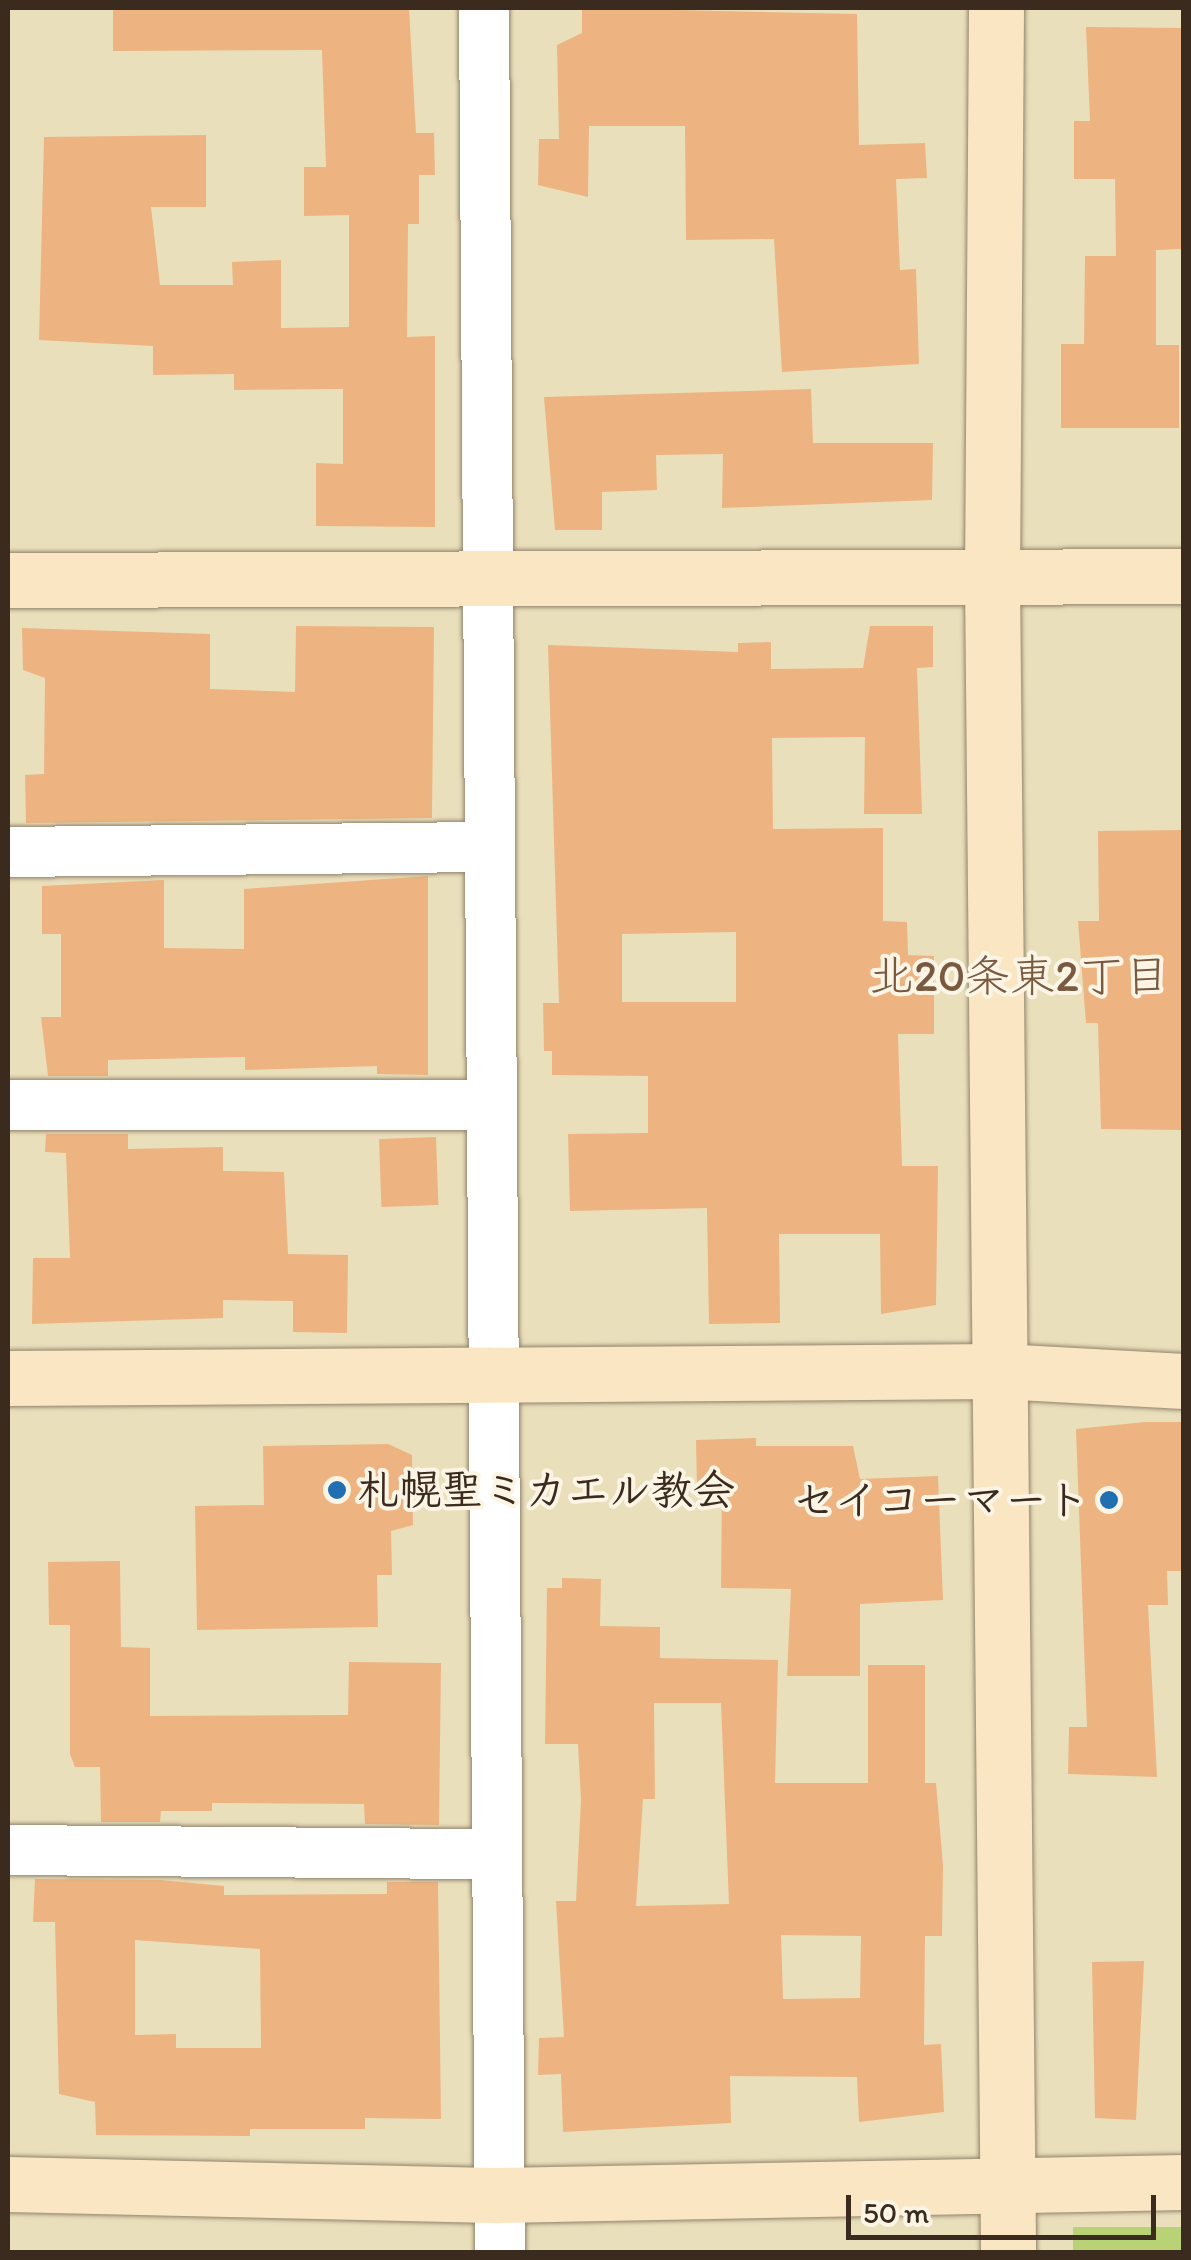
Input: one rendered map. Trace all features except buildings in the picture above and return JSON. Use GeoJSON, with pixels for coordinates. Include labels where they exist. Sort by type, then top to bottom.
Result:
{"type":"FeatureCollection","features":[{"type":"Feature","properties":{"kind":"street"},"geometry":{"type":"LineString","coordinates":[[484,8],[483,579],[492,1854],[500,2252]]}},
{"type":"Feature","properties":{"kind":"street"},"geometry":{"type":"LineString","coordinates":[[996,8],[992,578],[1008,2252]]}},
{"type":"Feature","properties":{"kind":"street"},"geometry":{"type":"LineString","coordinates":[[8,580],[1184,576]]}},
{"type":"Feature","properties":{"kind":"street"},"geometry":{"type":"LineString","coordinates":[[8,852],[485,848]]}},
{"type":"Feature","properties":{"kind":"street"},"geometry":{"type":"LineString","coordinates":[[8,1104],[487,1105]]}},
{"type":"Feature","properties":{"kind":"street"},"geometry":{"type":"LineString","coordinates":[[8,1378],[1000,1372],[1184,1381]]}},
{"type":"Feature","properties":{"kind":"street"},"geometry":{"type":"LineString","coordinates":[[8,1850],[492,1854]]}},
{"type":"Feature","properties":{"kind":"street"},"geometry":{"type":"LineString","coordinates":[[8,2184],[499,2195],[1184,2182]]}},
{"type":"Feature","properties":{"kind":"green space"},"geometry":{"type":"Polygon","coordinates":[[[1073,2227],[1183,2227],[1183,2252],[1073,2252],[1073,2227]]]}},
{"type":"Feature","properties":{"kind":"place","name":"札幌聖ミカエル教会"},"geometry":{"type":"Point","coordinates":[337,1490]}},
{"type":"Feature","properties":{"kind":"place","name":"セイコーマート"},"geometry":{"type":"Point","coordinates":[1109,1500]}},
{"type":"Feature","properties":{"kind":"district","name":"北20条東2丁目"},"geometry":{"type":"Point","coordinates":[1019,976]}}]}
